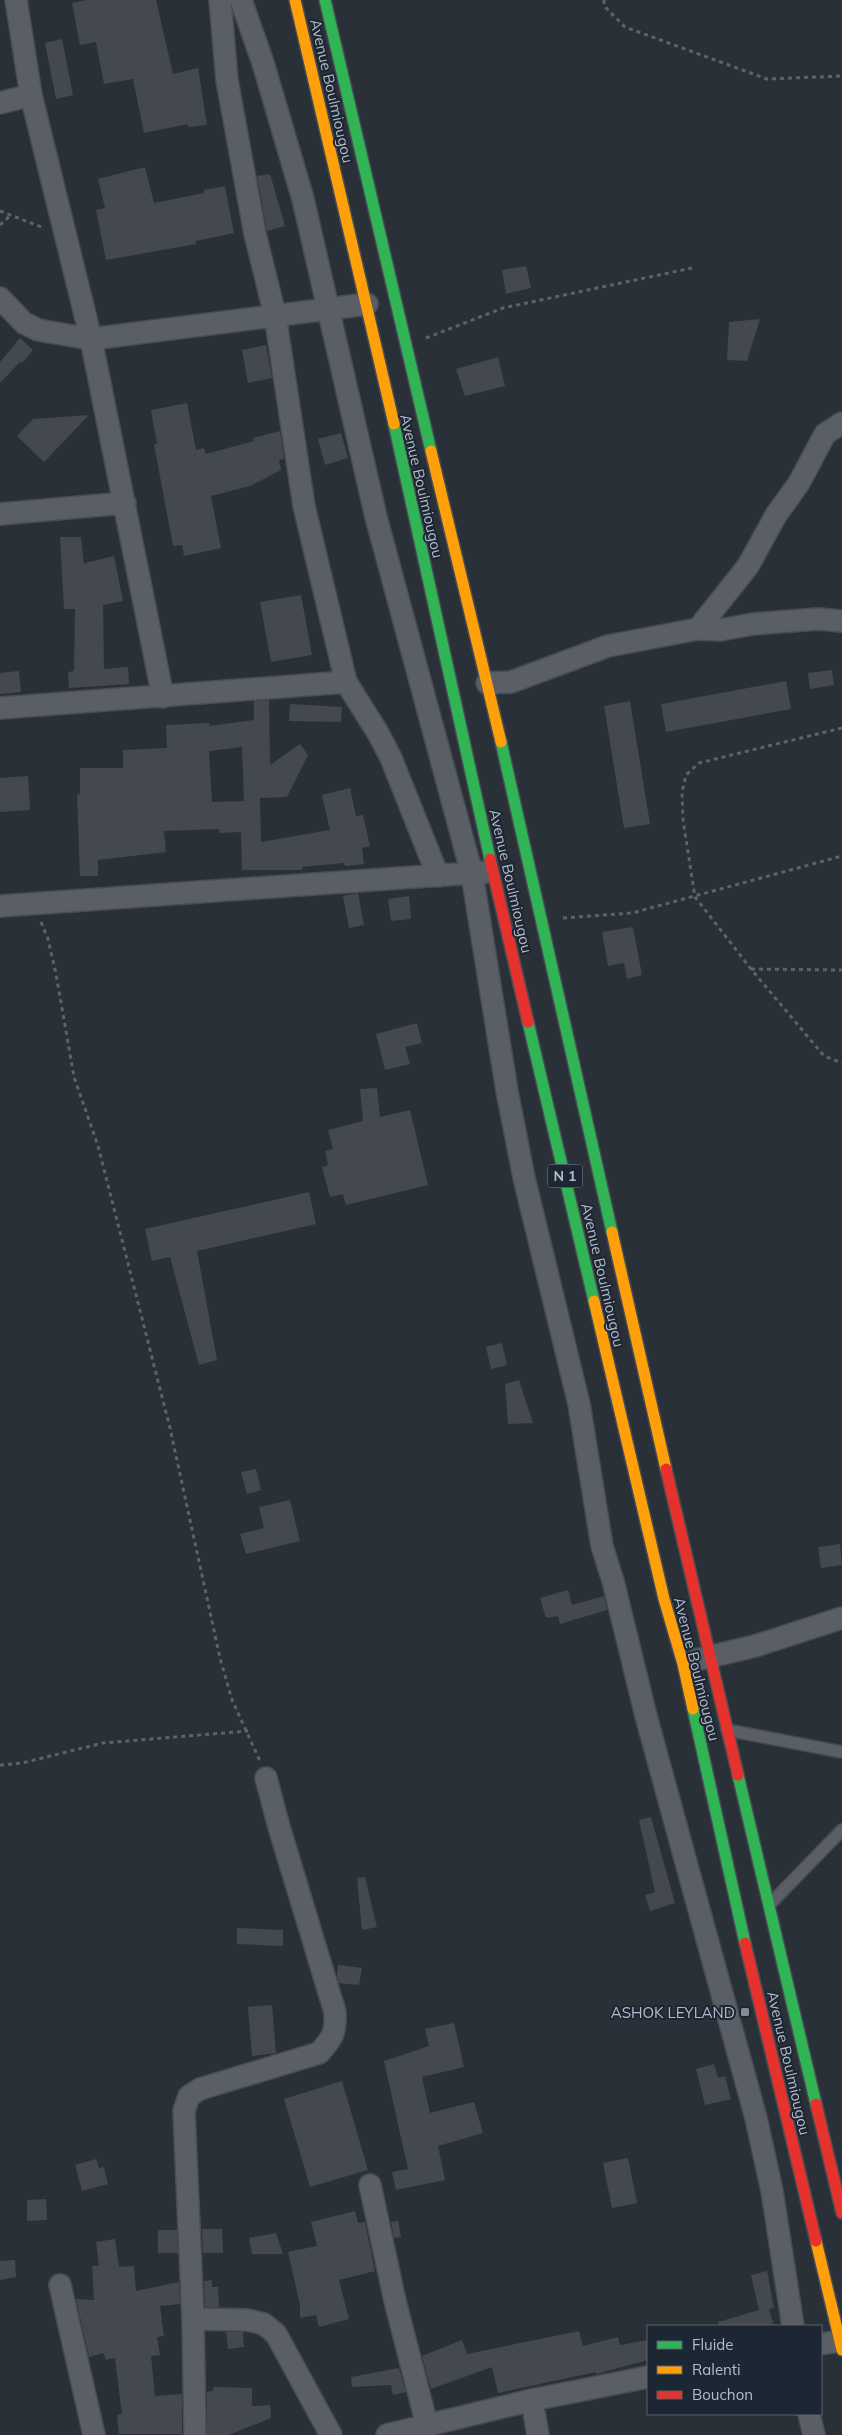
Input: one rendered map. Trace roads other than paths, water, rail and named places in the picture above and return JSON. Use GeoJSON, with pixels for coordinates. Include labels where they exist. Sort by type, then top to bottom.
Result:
{"type":"FeatureCollection","features":[{"type":"Feature","properties":{"kind":"highway","name":"Avenue Boulmiougou"},"geometry":{"type":"LineString","coordinates":[[295,0],[367,304],[483,873],[662,1589],[683,1664],[834,2345]]}},
{"type":"Feature","properties":{"kind":"highway","name":"Avenue Boulmiougou"},"geometry":{"type":"LineString","coordinates":[[325,0],[405,346],[486,682],[709,1656],[842,2212]]}},
{"type":"Feature","properties":{"kind":"street"},"geometry":{"type":"LineString","coordinates":[[16,0],[31,96],[91,338],[163,697]]}},
{"type":"Feature","properties":{"kind":"street"},"geometry":{"type":"LineString","coordinates":[[220,0],[226,80],[255,234],[275,315],[304,506],[346,682],[378,733],[391,758],[438,876]]}},
{"type":"Feature","properties":{"kind":"street"},"geometry":{"type":"LineString","coordinates":[[241,0],[263,63],[303,199],[376,517],[483,873],[507,1091],[524,1178],[579,1404],[602,1546],[613,1581],[646,1716],[756,2118],[772,2191],[793,2325]]}},
{"type":"Feature","properties":{"kind":"street"},"geometry":{"type":"LineString","coordinates":[[0,103],[31,96]]}},
{"type":"Feature","properties":{"kind":"street"},"geometry":{"type":"LineString","coordinates":[[0,298],[24,323],[38,330],[91,338],[367,304]]}},
{"type":"Feature","properties":{"kind":"street"},"geometry":{"type":"LineString","coordinates":[[698,629],[748,566],[776,516],[799,483],[825,434],[842,423]]}},
{"type":"Feature","properties":{"kind":"street"},"geometry":{"type":"LineString","coordinates":[[0,514],[125,504]]}},
{"type":"Feature","properties":{"kind":"street"},"geometry":{"type":"LineString","coordinates":[[486,682],[511,682],[608,646],[698,629],[720,630],[753,624],[818,619],[842,621]]}},
{"type":"Feature","properties":{"kind":"street"},"geometry":{"type":"LineString","coordinates":[[0,708],[346,682]]}},
{"type":"Feature","properties":{"kind":"street"},"geometry":{"type":"LineString","coordinates":[[0,906],[483,873]]}},
{"type":"Feature","properties":{"kind":"street"},"geometry":{"type":"LineString","coordinates":[[683,1664],[755,1646],[842,1618]]}},
{"type":"Feature","properties":{"kind":"street"},"geometry":{"type":"LineString","coordinates":[[195,2435],[193,2319],[184,2111],[188,2096],[200,2089],[319,2052],[331,2040],[336,2026],[335,2012],[266,1778]]}},
{"type":"Feature","properties":{"kind":"street"},"geometry":{"type":"LineString","coordinates":[[370,2185],[395,2301],[427,2425]]}},
{"type":"Feature","properties":{"kind":"street"},"geometry":{"type":"LineString","coordinates":[[60,2285],[94,2435]]}},
{"type":"Feature","properties":{"kind":"street"},"geometry":{"type":"LineString","coordinates":[[193,2319],[248,2320],[264,2324],[276,2334],[331,2435]]}},
{"type":"Feature","properties":{"kind":"street"},"geometry":{"type":"LineString","coordinates":[[387,2435],[532,2400],[647,2377]]}},
{"type":"Feature","properties":{"kind":"street"},"geometry":{"type":"LineString","coordinates":[[532,2400],[538,2435]]}},
{"type":"Feature","properties":{"kind":"street"},"geometry":{"type":"LineString","coordinates":[[809,2415],[814,2435]]}},
{"type":"Feature","properties":{"kind":"lane"},"geometry":{"type":"LineString","coordinates":[[727,1730],[842,1752]]}},
{"type":"Feature","properties":{"kind":"lane"},"geometry":{"type":"LineString","coordinates":[[768,1905],[842,1830]]}},
{"type":"Feature","properties":{"kind":"place","name":"ASHOK LEYLAND"},"geometry":{"type":"Point","coordinates":[745,2012]}}]}
